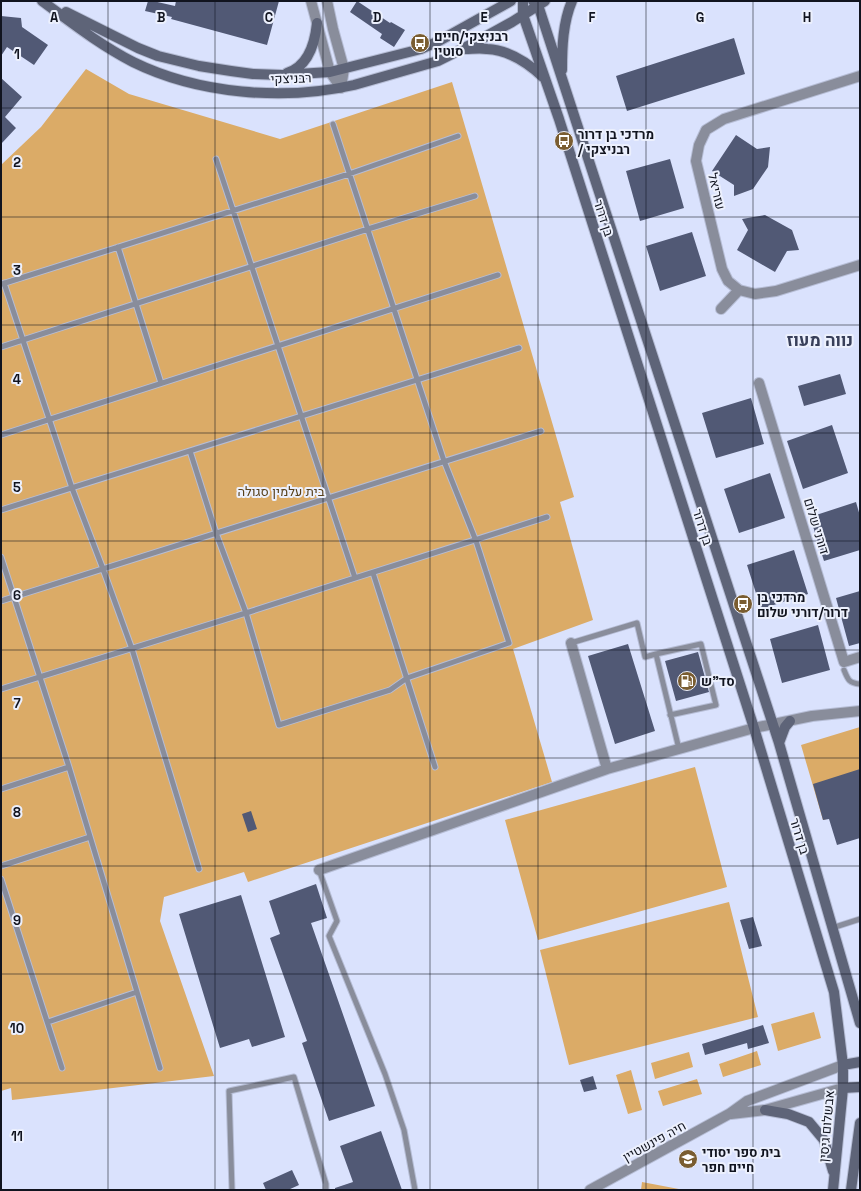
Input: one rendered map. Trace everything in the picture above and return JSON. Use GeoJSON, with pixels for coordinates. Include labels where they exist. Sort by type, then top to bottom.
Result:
{"type":"FeatureCollection","features":[{"type":"Feature","properties":{"kind":"street","name":"רבניצקי"},"geometry":{"type":"LineString","coordinates":[[42,1],[138,48],[158,56],[199,66],[231,71],[253,74],[282,75],[330,72],[420,49],[439,41],[511,1]]}},
{"type":"Feature","properties":{"kind":"street","name":"רבניצקי"},"geometry":{"type":"LineString","coordinates":[[42,1],[100,43],[133,62],[151,70],[191,83],[216,88],[298,93],[341,88],[438,61],[474,44],[523,15],[539,2]]}},
{"type":"Feature","properties":{"kind":"street"},"geometry":{"type":"LineString","coordinates":[[311,1],[330,72],[341,88]]}},
{"type":"Feature","properties":{"kind":"street"},"geometry":{"type":"LineString","coordinates":[[327,1],[332,29],[344,69],[341,88]]}},
{"type":"Feature","properties":{"kind":"street","name":"בן דרור"},"geometry":{"type":"LineString","coordinates":[[523,1],[523,15],[561,126],[754,728],[834,992],[843,1065]]}},
{"type":"Feature","properties":{"kind":"street"},"geometry":{"type":"LineString","coordinates":[[562,78],[562,46],[572,1]]}},
{"type":"Feature","properties":{"kind":"street","name":"בן דרור"},"geometry":{"type":"LineString","coordinates":[[539,2],[562,78],[779,743],[860,1023]]}},
{"type":"Feature","properties":{"kind":"street"},"geometry":{"type":"LineString","coordinates":[[282,75],[292,72],[302,65],[309,56],[313,45],[317,23]]}},
{"type":"Feature","properties":{"kind":"street"},"geometry":{"type":"LineString","coordinates":[[461,49],[488,49],[506,53],[533,68],[544,79]]}},
{"type":"Feature","properties":{"kind":"street","name":"עזריאל"},"geometry":{"type":"LineString","coordinates":[[739,290],[728,282],[722,269],[696,161],[699,145],[706,130],[724,119],[860,76]]}},
{"type":"Feature","properties":{"kind":"street"},"geometry":{"type":"LineString","coordinates":[[721,309],[739,290],[755,294],[776,291],[860,265]]}},
{"type":"Feature","properties":{"kind":"street","name":"דורני שלום"},"geometry":{"type":"LineString","coordinates":[[760,383],[844,662],[860,657]]}},
{"type":"Feature","properties":{"kind":"street"},"geometry":{"type":"LineString","coordinates":[[571,643],[607,769]]}},
{"type":"Feature","properties":{"kind":"street"},"geometry":{"type":"LineString","coordinates":[[319,870],[607,769],[754,728],[812,716],[860,711]]}},
{"type":"Feature","properties":{"kind":"street"},"geometry":{"type":"LineString","coordinates":[[779,743],[785,727],[790,721]]}},
{"type":"Feature","properties":{"kind":"street"},"geometry":{"type":"LineString","coordinates":[[843,1065],[860,1062]]}},
{"type":"Feature","properties":{"kind":"street","name":"אבשלום גיסין"},"geometry":{"type":"LineString","coordinates":[[833,1190],[843,1088],[843,1065]]}},
{"type":"Feature","properties":{"kind":"street","name":"חיה פינשטיין"},"geometry":{"type":"LineString","coordinates":[[590,1190],[729,1114],[747,1100],[843,1065]]}},
{"type":"Feature","properties":{"kind":"street"},"geometry":{"type":"LineString","coordinates":[[843,1088],[860,1087]]}},
{"type":"Feature","properties":{"kind":"street","name":"חיה פינשטיין"},"geometry":{"type":"LineString","coordinates":[[729,1114],[765,1110],[843,1088]]}},
{"type":"Feature","properties":{"kind":"street"},"geometry":{"type":"LineString","coordinates":[[765,1110],[788,1114],[809,1122],[824,1140],[835,1179]]}},
{"type":"Feature","properties":{"kind":"street"},"geometry":{"type":"LineString","coordinates":[[852,1190],[860,1123]]}},
{"type":"Feature","properties":{"kind":"street"},"geometry":{"type":"LineString","coordinates":[[852,1190],[860,1172]]}},
{"type":"Feature","properties":{"kind":"lane"},"geometry":{"type":"LineString","coordinates":[[190,451],[216,533],[246,614],[279,725],[390,690],[407,678],[509,643],[476,541],[444,461],[333,124]]}},
{"type":"Feature","properties":{"kind":"lane"},"geometry":{"type":"LineString","coordinates":[[199,869],[132,649],[72,488],[23,340],[2,284],[349,174],[458,136]]}},
{"type":"Feature","properties":{"kind":"lane"},"geometry":{"type":"LineString","coordinates":[[216,159],[355,578]]}},
{"type":"Feature","properties":{"kind":"lane"},"geometry":{"type":"LineString","coordinates":[[1,347],[475,196]]}},
{"type":"Feature","properties":{"kind":"lane"},"geometry":{"type":"LineString","coordinates":[[118,247],[161,383]]}},
{"type":"Feature","properties":{"kind":"lane"},"geometry":{"type":"LineString","coordinates":[[1,435],[498,275]]}},
{"type":"Feature","properties":{"kind":"lane"},"geometry":{"type":"LineString","coordinates":[[1,510],[518,348]]}},
{"type":"Feature","properties":{"kind":"lane"},"geometry":{"type":"LineString","coordinates":[[1,601],[541,431]]}},
{"type":"Feature","properties":{"kind":"lane"},"geometry":{"type":"LineString","coordinates":[[1,689],[246,614],[373,572],[548,518]]}},
{"type":"Feature","properties":{"kind":"lane"},"geometry":{"type":"LineString","coordinates":[[1,557],[69,766],[160,1068]]}},
{"type":"Feature","properties":{"kind":"lane"},"geometry":{"type":"LineString","coordinates":[[373,572],[435,767]]}},
{"type":"Feature","properties":{"kind":"lane"},"geometry":{"type":"LineString","coordinates":[[571,643],[637,623],[645,657],[701,644],[716,705],[670,715]]}},
{"type":"Feature","properties":{"kind":"lane"},"geometry":{"type":"LineString","coordinates":[[656,654],[679,749]]}},
{"type":"Feature","properties":{"kind":"lane"},"geometry":{"type":"LineString","coordinates":[[844,670],[848,679],[854,684],[860,684]]}},
{"type":"Feature","properties":{"kind":"lane"},"geometry":{"type":"LineString","coordinates":[[1,789],[69,766]]}},
{"type":"Feature","properties":{"kind":"lane"},"geometry":{"type":"LineString","coordinates":[[1,866],[90,837]]}},
{"type":"Feature","properties":{"kind":"lane"},"geometry":{"type":"LineString","coordinates":[[319,870],[337,921],[329,936],[385,1074],[404,1130],[415,1190]]}},
{"type":"Feature","properties":{"kind":"lane"},"geometry":{"type":"LineString","coordinates":[[1,880],[62,1068]]}},
{"type":"Feature","properties":{"kind":"lane"},"geometry":{"type":"LineString","coordinates":[[832,928],[860,919]]}},
{"type":"Feature","properties":{"kind":"lane"},"geometry":{"type":"LineString","coordinates":[[48,1022],[137,992]]}},
{"type":"Feature","properties":{"kind":"lane"},"geometry":{"type":"LineString","coordinates":[[232,1190],[229,1091],[294,1077],[324,1176],[326,1190]]}},
{"type":"Feature","properties":{"kind":"green space","name":"בית עלמין סגולה"},"geometry":{"type":"Polygon","coordinates":[[[86,69],[129,94],[280,139],[452,82],[574,497],[560,502],[593,620],[513,649],[552,782],[248,882],[244,872],[164,897],[160,921],[214,1076],[12,1100],[11,1088],[1,1091],[1,165],[41,127],[86,69]]]}},
{"type":"Feature","properties":{"kind":"green space"},"geometry":{"type":"Polygon","coordinates":[[[860,727],[860,809],[823,820],[801,745],[860,727]]]}},
{"type":"Feature","properties":{"kind":"green space"},"geometry":{"type":"Polygon","coordinates":[[[695,767],[727,887],[538,940],[505,820],[695,767]]]}},
{"type":"Feature","properties":{"kind":"green space"},"geometry":{"type":"Polygon","coordinates":[[[729,902],[758,1017],[569,1065],[540,950],[729,902]]]}},
{"type":"Feature","properties":{"kind":"green space"},"geometry":{"type":"Polygon","coordinates":[[[814,1012],[821,1038],[778,1051],[771,1024],[814,1012]]]}},
{"type":"Feature","properties":{"kind":"green space"},"geometry":{"type":"Polygon","coordinates":[[[757,1051],[761,1065],[723,1077],[719,1064],[757,1051]]]}},
{"type":"Feature","properties":{"kind":"green space"},"geometry":{"type":"Polygon","coordinates":[[[689,1052],[693,1067],[655,1079],[651,1063],[689,1052]]]}},
{"type":"Feature","properties":{"kind":"green space"},"geometry":{"type":"Polygon","coordinates":[[[631,1070],[642,1110],[628,1114],[616,1075],[631,1070]]]}},
{"type":"Feature","properties":{"kind":"green space"},"geometry":{"type":"Polygon","coordinates":[[[697,1079],[702,1094],[663,1106],[658,1091],[697,1079]]]}},
{"type":"Feature","properties":{"kind":"green space"},"geometry":{"type":"Polygon","coordinates":[[[642,1182],[684,1190],[641,1190],[642,1182]]]}},
{"type":"Feature","properties":{"kind":"building"},"geometry":{"type":"Polygon","coordinates":[[[148,1],[175,6],[176,1],[279,1],[267,45],[171,19],[172,17],[145,11],[148,1]]]}},
{"type":"Feature","properties":{"kind":"building"},"geometry":{"type":"Polygon","coordinates":[[[357,1],[390,23],[391,22],[405,30],[394,47],[380,38],[382,34],[350,12],[357,1]]]}},
{"type":"Feature","properties":{"kind":"building"},"geometry":{"type":"Polygon","coordinates":[[[1,16],[21,18],[22,27],[48,45],[34,65],[7,47],[1,56],[1,16]]]}},
{"type":"Feature","properties":{"kind":"building"},"geometry":{"type":"Polygon","coordinates":[[[734,38],[745,74],[627,111],[616,76],[734,38]]]}},
{"type":"Feature","properties":{"kind":"building"},"geometry":{"type":"Polygon","coordinates":[[[1,78],[22,97],[5,117],[16,128],[1,144],[1,78]]]}},
{"type":"Feature","properties":{"kind":"building"},"geometry":{"type":"Polygon","coordinates":[[[736,135],[757,149],[770,147],[768,167],[753,189],[734,196],[734,185],[712,171],[736,135]]]}},
{"type":"Feature","properties":{"kind":"building"},"geometry":{"type":"Polygon","coordinates":[[[670,159],[684,208],[640,221],[626,171],[670,159]]]}},
{"type":"Feature","properties":{"kind":"building"},"geometry":{"type":"Polygon","coordinates":[[[765,215],[792,230],[799,250],[787,251],[775,272],[737,250],[748,230],[742,219],[765,215]]]}},
{"type":"Feature","properties":{"kind":"building"},"geometry":{"type":"Polygon","coordinates":[[[692,232],[706,276],[660,291],[646,246],[692,232]]]}},
{"type":"Feature","properties":{"kind":"building"},"geometry":{"type":"Polygon","coordinates":[[[840,374],[846,394],[804,406],[798,386],[840,374]]]}},
{"type":"Feature","properties":{"kind":"building"},"geometry":{"type":"Polygon","coordinates":[[[751,398],[764,444],[716,458],[702,413],[751,398]]]}},
{"type":"Feature","properties":{"kind":"building"},"geometry":{"type":"Polygon","coordinates":[[[832,425],[848,473],[803,489],[787,441],[832,425]]]}},
{"type":"Feature","properties":{"kind":"building"},"geometry":{"type":"Polygon","coordinates":[[[770,473],[785,518],[739,533],[724,489],[770,473]]]}},
{"type":"Feature","properties":{"kind":"building"},"geometry":{"type":"Polygon","coordinates":[[[856,502],[860,516],[860,550],[824,561],[810,517],[856,502]]]}},
{"type":"Feature","properties":{"kind":"building"},"geometry":{"type":"Polygon","coordinates":[[[794,550],[808,594],[761,609],[747,565],[794,550]]]}},
{"type":"Feature","properties":{"kind":"building"},"geometry":{"type":"Polygon","coordinates":[[[860,591],[860,643],[849,646],[836,598],[860,591]]]}},
{"type":"Feature","properties":{"kind":"building"},"geometry":{"type":"Polygon","coordinates":[[[818,625],[830,670],[782,683],[770,639],[818,625]]]}},
{"type":"Feature","properties":{"kind":"building"},"geometry":{"type":"Polygon","coordinates":[[[628,644],[655,731],[615,744],[588,656],[628,644]]]}},
{"type":"Feature","properties":{"kind":"building"},"geometry":{"type":"Polygon","coordinates":[[[698,652],[709,692],[676,701],[665,661],[698,652]]]}},
{"type":"Feature","properties":{"kind":"building"},"geometry":{"type":"Polygon","coordinates":[[[860,769],[860,838],[837,845],[829,819],[823,820],[813,784],[860,769]]]}},
{"type":"Feature","properties":{"kind":"building"},"geometry":{"type":"Polygon","coordinates":[[[251,811],[257,829],[248,832],[242,814],[251,811]]]}},
{"type":"Feature","properties":{"kind":"building"},"geometry":{"type":"Polygon","coordinates":[[[316,884],[327,918],[311,923],[375,1106],[329,1121],[302,1043],[307,1041],[270,938],[280,934],[269,901],[316,884]]]}},
{"type":"Feature","properties":{"kind":"building"},"geometry":{"type":"Polygon","coordinates":[[[241,895],[285,1037],[252,1047],[249,1039],[220,1048],[179,914],[241,895]]]}},
{"type":"Feature","properties":{"kind":"building"},"geometry":{"type":"Polygon","coordinates":[[[753,917],[762,946],[749,949],[740,920],[753,917]]]}},
{"type":"Feature","properties":{"kind":"building"},"geometry":{"type":"Polygon","coordinates":[[[763,1025],[769,1043],[748,1049],[747,1043],[705,1055],[702,1044],[763,1025]]]}},
{"type":"Feature","properties":{"kind":"building"},"geometry":{"type":"Polygon","coordinates":[[[593,1076],[597,1089],[584,1092],[580,1080],[593,1076]]]}},
{"type":"Feature","properties":{"kind":"building"},"geometry":{"type":"Polygon","coordinates":[[[381,1131],[402,1190],[335,1190],[335,1188],[353,1182],[340,1146],[381,1131]]]}},
{"type":"Feature","properties":{"kind":"building"},"geometry":{"type":"Polygon","coordinates":[[[292,1170],[299,1185],[288,1190],[266,1190],[263,1183],[292,1170]]]}},
{"type":"Feature","properties":{"kind":"place","name":"רבניצקי/חיים סוטין"},"geometry":{"type":"Point","coordinates":[420,43]}},
{"type":"Feature","properties":{"kind":"place","name":"מרדכי בן דרור / רבניצקי"},"geometry":{"type":"Point","coordinates":[564,141]}},
{"type":"Feature","properties":{"kind":"place","name":"מרדכי בן דרור/דורני שלום"},"geometry":{"type":"Point","coordinates":[743,604]}},
{"type":"Feature","properties":{"kind":"place","name":"סד\"ש"},"geometry":{"type":"Point","coordinates":[687,681]}},
{"type":"Feature","properties":{"kind":"place","name":"בית ספר יסודי חיים חפר"},"geometry":{"type":"Point","coordinates":[688,1159]}},
{"type":"Feature","properties":{"kind":"district","name":"נווה מעוז"},"geometry":{"type":"Point","coordinates":[820,340]}}]}
